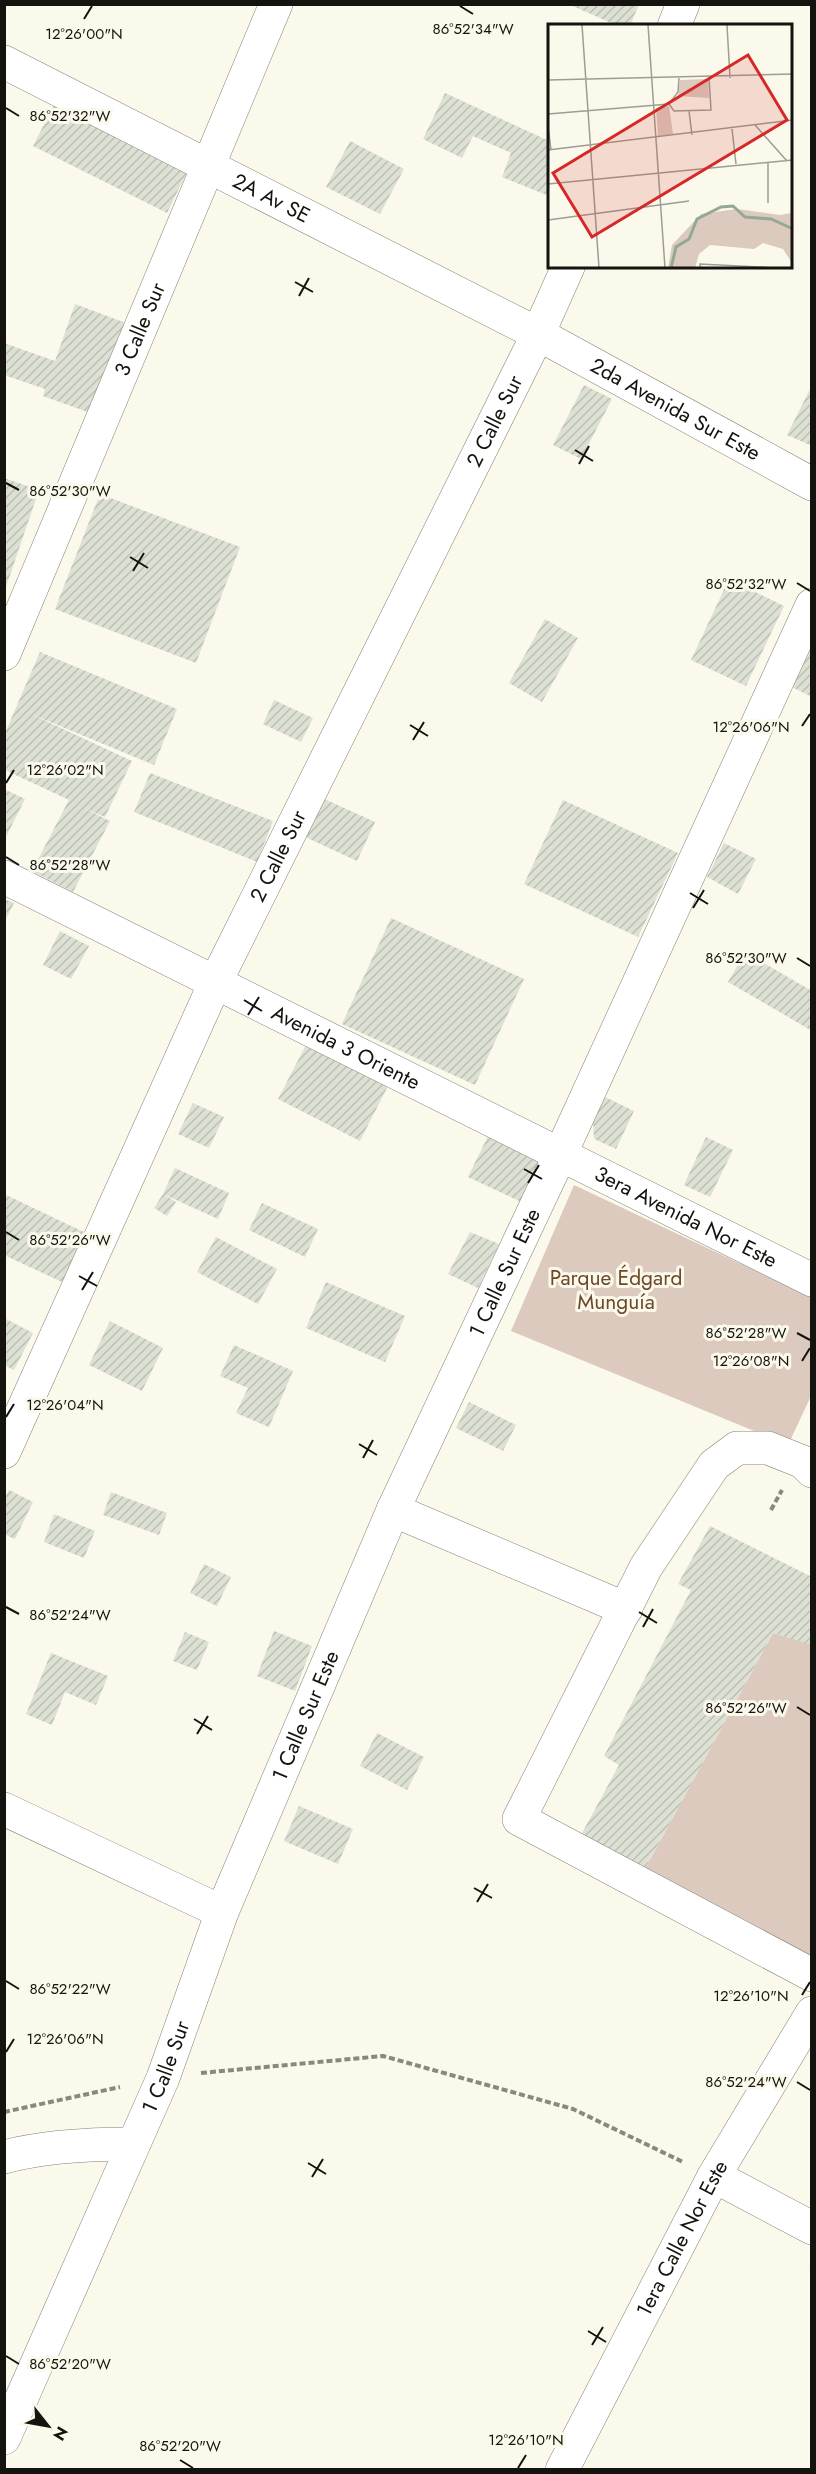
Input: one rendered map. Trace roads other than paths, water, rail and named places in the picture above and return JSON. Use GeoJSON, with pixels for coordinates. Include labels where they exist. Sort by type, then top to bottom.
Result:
{"type":"FeatureCollection","features":[{"type":"Feature","properties":{"kind":"street","name":"3 Calle Sur"},"geometry":{"type":"LineString","coordinates":[[4,654],[276,4]]}},
{"type":"Feature","properties":{"kind":"street"},"geometry":{"type":"LineString","coordinates":[[675,24],[683,4]]}},
{"type":"Feature","properties":{"kind":"street","name":"2A Av SE"},"geometry":{"type":"LineString","coordinates":[[4,62],[538,334]]}},
{"type":"Feature","properties":{"kind":"street","name":"2 Calle Sur"},"geometry":{"type":"LineString","coordinates":[[4,1452],[215,983],[538,334],[568,268]]}},
{"type":"Feature","properties":{"kind":"street","name":"2da Avenida Sur Este"},"geometry":{"type":"LineString","coordinates":[[538,334],[812,483]]}},
{"type":"Feature","properties":{"kind":"street","name":"1 Calle Sur Este"},"geometry":{"type":"LineString","coordinates":[[222,1912],[393,1510],[560,1155],[812,605]]}},
{"type":"Feature","properties":{"kind":"street","name":"Avenida 3 Oriente"},"geometry":{"type":"LineString","coordinates":[[4,877],[560,1155]]}},
{"type":"Feature","properties":{"kind":"street","name":"3era Avenida Nor Este"},"geometry":{"type":"LineString","coordinates":[[560,1155],[812,1280]]}},
{"type":"Feature","properties":{"kind":"street"},"geometry":{"type":"LineString","coordinates":[[803,1464],[768,1448],[737,1448],[714,1465],[646,1567],[519,1819],[812,1975]]}},
{"type":"Feature","properties":{"kind":"street"},"geometry":{"type":"LineString","coordinates":[[393,1510],[626,1609]]}},
{"type":"Feature","properties":{"kind":"street"},"geometry":{"type":"LineString","coordinates":[[4,1809],[222,1912]]}},
{"type":"Feature","properties":{"kind":"street","name":"1 Calle Sur"},"geometry":{"type":"LineString","coordinates":[[4,2438],[163,2078],[222,1912]]}},
{"type":"Feature","properties":{"kind":"street","name":"1era Calle Nor Este"},"geometry":{"type":"LineString","coordinates":[[562,2469],[714,2176],[812,2013]]}},
{"type":"Feature","properties":{"kind":"street"},"geometry":{"type":"LineString","coordinates":[[4,2157],[21,2152],[102,2144],[132,2144]]}},
{"type":"Feature","properties":{"kind":"street"},"geometry":{"type":"LineString","coordinates":[[714,2176],[812,2228]]}},
{"type":"Feature","properties":{"kind":"park label","name":"Parque Édgard Munguía"},"geometry":{"type":"Point","coordinates":[616,1290]}}]}
